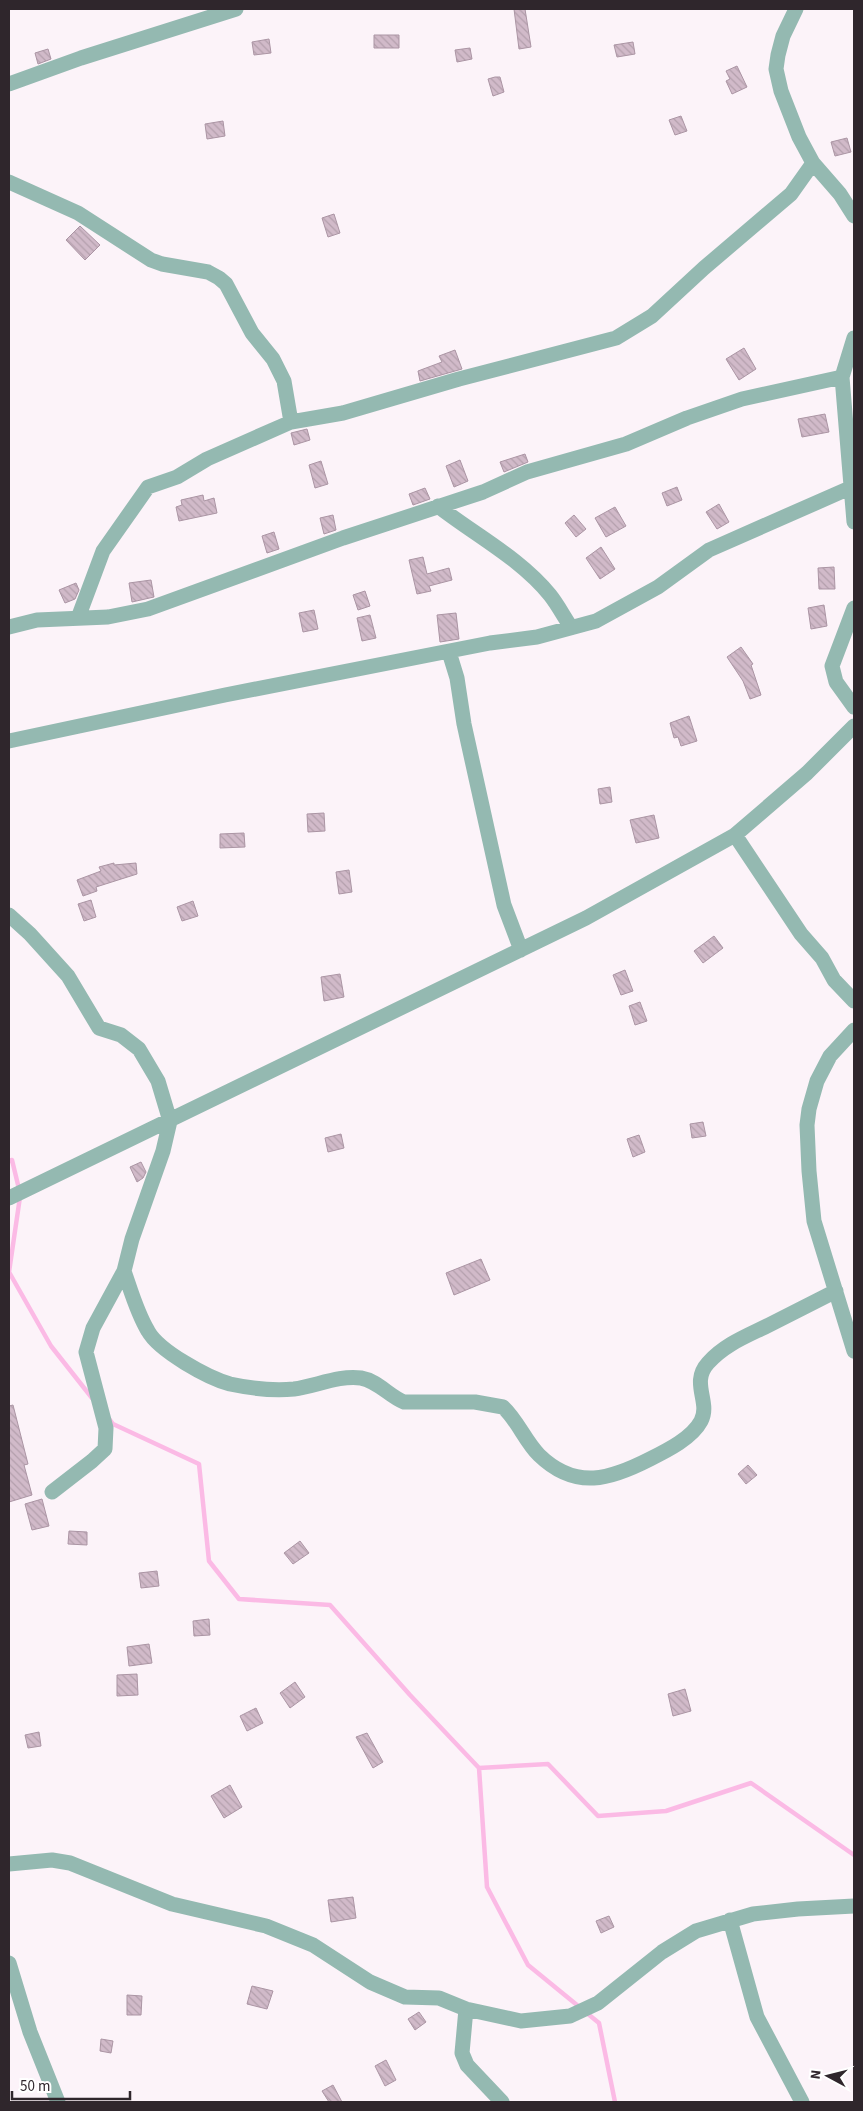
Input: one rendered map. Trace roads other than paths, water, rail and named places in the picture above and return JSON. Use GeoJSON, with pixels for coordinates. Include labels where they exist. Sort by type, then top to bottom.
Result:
{"type":"FeatureCollection","features":[{"type":"Feature","properties":{"kind":"street"},"geometry":{"type":"LineString","coordinates":[[9,84],[82,58],[236,9]]}},
{"type":"Feature","properties":{"kind":"street"},"geometry":{"type":"LineString","coordinates":[[796,9],[783,36],[776,69],[781,91],[799,137],[813,163],[840,194],[854,216]]}},
{"type":"Feature","properties":{"kind":"street"},"geometry":{"type":"LineString","coordinates":[[78,618],[103,551],[148,486],[177,477],[207,458],[291,422],[342,413],[459,379],[582,349],[616,338],[652,316],[711,262],[791,194],[813,163]]}},
{"type":"Feature","properties":{"kind":"street"},"geometry":{"type":"LineString","coordinates":[[9,182],[78,213],[151,260],[162,264],[208,272],[219,278],[226,284],[252,333],[273,359],[284,381],[291,422]]}},
{"type":"Feature","properties":{"kind":"street"},"geometry":{"type":"LineString","coordinates":[[854,338],[842,377],[854,522]]}},
{"type":"Feature","properties":{"kind":"street"},"geometry":{"type":"LineString","coordinates":[[9,627],[38,620],[108,617],[148,609],[343,538],[483,492],[528,472],[626,444],[687,418],[742,399],[842,377]]}},
{"type":"Feature","properties":{"kind":"street"},"geometry":{"type":"LineString","coordinates":[[9,741],[226,695],[536,636],[596,620],[658,587],[709,550],[852,487]]}},
{"type":"Feature","properties":{"kind":"street"},"geometry":{"type":"LineString","coordinates":[[438,506],[524,569],[550,595],[571,627]]}},
{"type":"Feature","properties":{"kind":"street"},"geometry":{"type":"LineString","coordinates":[[854,608],[832,666],[836,682],[854,707]]}},
{"type":"Feature","properties":{"kind":"street"},"geometry":{"type":"LineString","coordinates":[[449,652],[457,678],[464,724],[504,905],[521,950]]}},
{"type":"Feature","properties":{"kind":"street"},"geometry":{"type":"LineString","coordinates":[[9,1198],[586,918],[735,835],[808,774],[854,726]]}},
{"type":"Feature","properties":{"kind":"street"},"geometry":{"type":"LineString","coordinates":[[735,835],[801,934],[822,958],[834,980],[854,1001]]}},
{"type":"Feature","properties":{"kind":"street"},"geometry":{"type":"LineString","coordinates":[[11,919],[68,976],[99,1028],[121,1035],[139,1048],[158,1081],[170,1121],[163,1151],[132,1239],[124,1271],[93,1328],[86,1352],[106,1428],[105,1449],[52,1492]]}},
{"type":"Feature","properties":{"kind":"street"},"geometry":{"type":"LineString","coordinates":[[854,1030],[830,1056],[817,1081],[809,1108],[807,1125],[814,1221],[854,1351]]}},
{"type":"Feature","properties":{"kind":"street"},"geometry":{"type":"LineString","coordinates":[[124,1271],[148,1332],[158,1345],[209,1375],[230,1384],[281,1389],[294,1389],[352,1377],[364,1378],[371,1380],[396,1399],[404,1402],[475,1402],[503,1407],[539,1455],[572,1476],[595,1479],[616,1475],[640,1464],[690,1435],[704,1415],[700,1385],[701,1376],[707,1364],[724,1347],[836,1291]]}},
{"type":"Feature","properties":{"kind":"street"},"geometry":{"type":"LineString","coordinates":[[9,1864],[52,1860],[70,1863],[172,1904],[266,1926],[282,1932],[313,1945],[370,1982],[405,1997],[439,1998],[466,2009],[521,2021],[570,2016],[598,2003],[662,1952],[696,1931],[753,1914],[854,1906]]}},
{"type":"Feature","properties":{"kind":"street"},"geometry":{"type":"LineString","coordinates":[[730,1920],[757,2017],[802,2102]]}},
{"type":"Feature","properties":{"kind":"street"},"geometry":{"type":"LineString","coordinates":[[9,1963],[30,2032],[56,2101]]}},
{"type":"Feature","properties":{"kind":"street"},"geometry":{"type":"LineString","coordinates":[[466,2009],[462,2053],[467,2065],[502,2102]]}},
{"type":"Feature","properties":{"kind":"waterway"},"geometry":{"type":"LineString","coordinates":[[9,1161],[12,1160],[19,1189]]}},
{"type":"Feature","properties":{"kind":"waterway"},"geometry":{"type":"LineString","coordinates":[[20,1197],[9,1272],[51,1346],[92,1398]]}},
{"type":"Feature","properties":{"kind":"waterway"},"geometry":{"type":"LineString","coordinates":[[110,1420],[113,1424],[199,1464],[209,1561],[239,1599],[330,1605],[410,1695],[479,1768],[487,1887],[528,1965],[599,2023],[615,2102]]}},
{"type":"Feature","properties":{"kind":"waterway"},"geometry":{"type":"LineString","coordinates":[[479,1768],[548,1764],[598,1816],[666,1811],[751,1783],[854,1855]]}}]}
